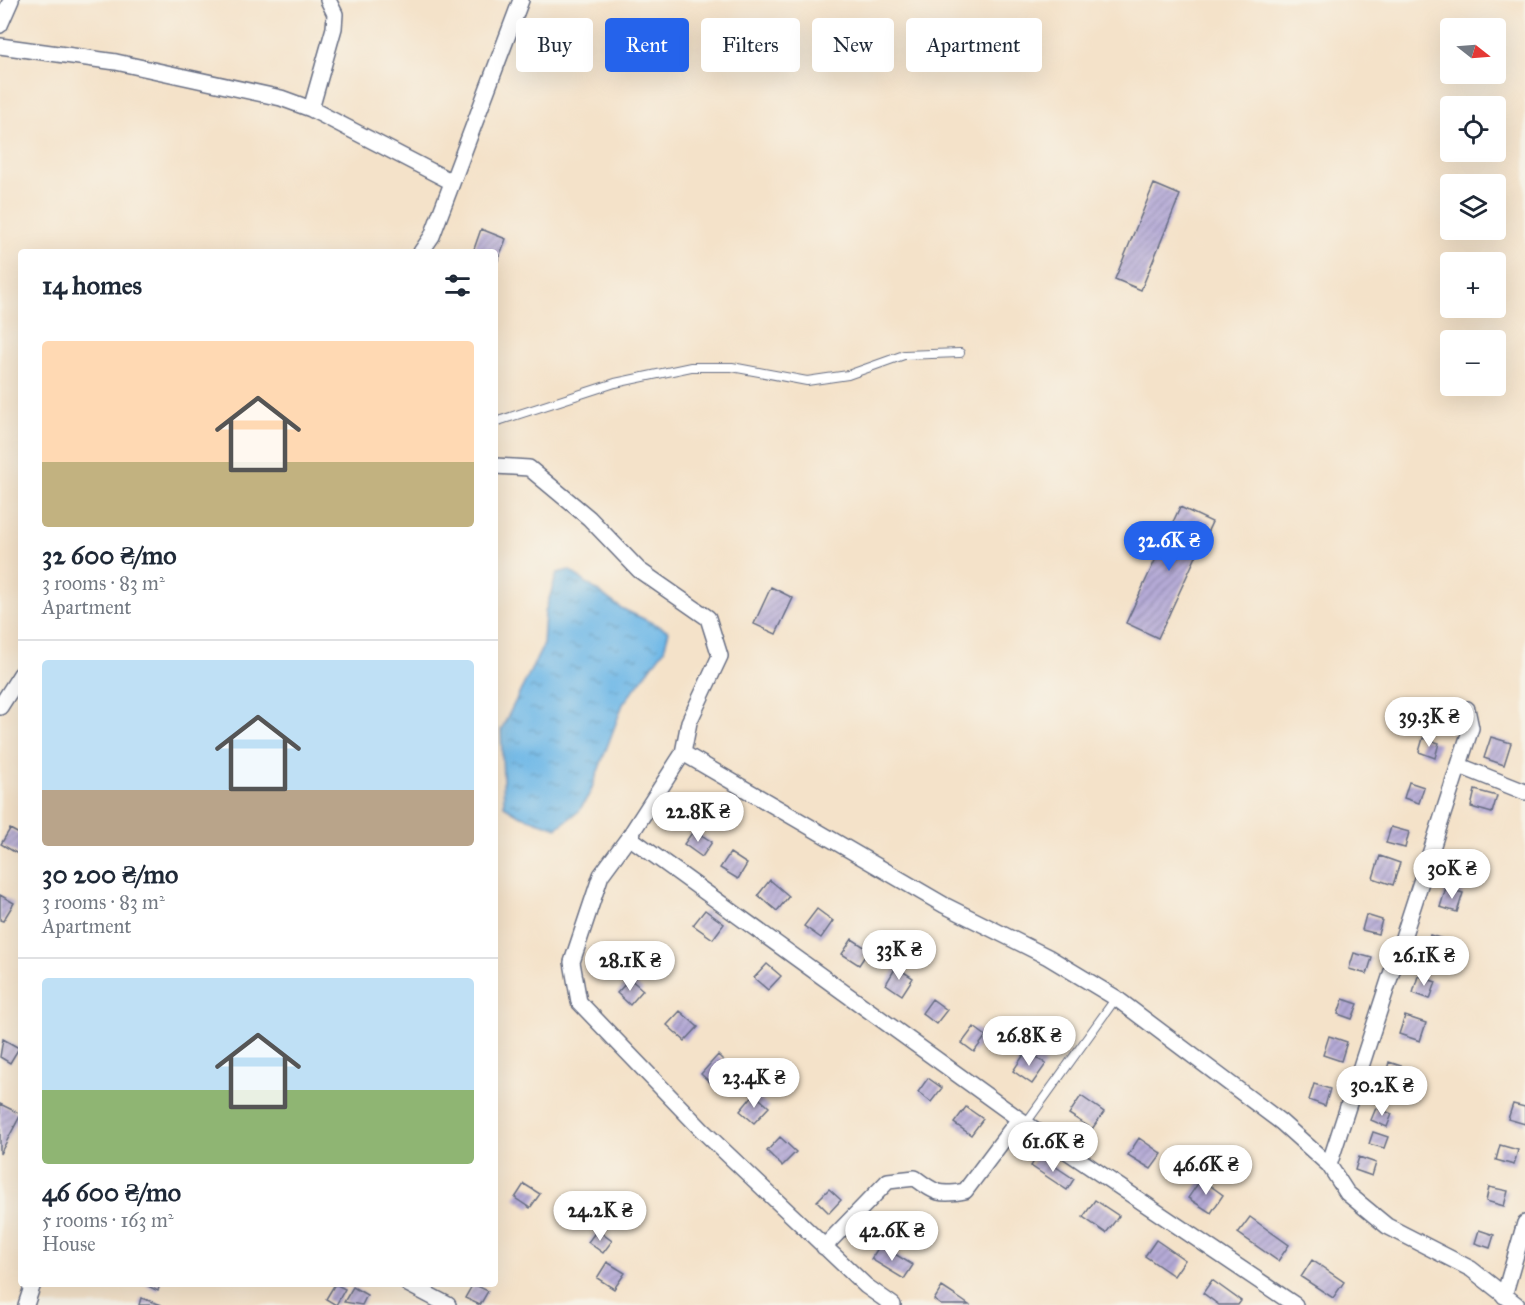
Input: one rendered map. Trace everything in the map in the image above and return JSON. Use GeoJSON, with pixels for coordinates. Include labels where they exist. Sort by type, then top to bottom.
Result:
{"type":"FeatureCollection","features":[{"type":"Feature","properties":{"kind":"street"},"geometry":{"type":"LineString","coordinates":[[0,25],[11,0]]}},
{"type":"Feature","properties":{"kind":"street"},"geometry":{"type":"LineString","coordinates":[[312,109],[334,28],[335,14],[328,0]]}},
{"type":"Feature","properties":{"kind":"street"},"geometry":{"type":"LineString","coordinates":[[423,249],[432,236],[520,0]]}},
{"type":"Feature","properties":{"kind":"street"},"geometry":{"type":"LineString","coordinates":[[0,46],[116,62],[281,99],[312,109],[452,182]]}},
{"type":"Feature","properties":{"kind":"street"},"geometry":{"type":"LineString","coordinates":[[498,466],[529,468],[590,518],[639,570],[708,618],[720,656],[689,722],[683,753],[629,837],[601,875],[572,962],[579,1002],[702,1130],[866,1286],[893,1305]]}},
{"type":"Feature","properties":{"kind":"street"},"geometry":{"type":"LineString","coordinates":[[0,707],[18,679]]}},
{"type":"Feature","properties":{"kind":"street"},"geometry":{"type":"LineString","coordinates":[[1329,1165],[1472,728],[1467,709]]}},
{"type":"Feature","properties":{"kind":"street"},"geometry":{"type":"LineString","coordinates":[[683,753],[944,905],[1048,957],[1116,998],[1281,1122],[1329,1165],[1347,1193],[1387,1226],[1471,1269],[1510,1300],[1525,1223]]}},
{"type":"Feature","properties":{"kind":"street"},"geometry":{"type":"LineString","coordinates":[[1460,766],[1525,792]]}},
{"type":"Feature","properties":{"kind":"street"},"geometry":{"type":"LineString","coordinates":[[629,837],[1274,1299],[1295,1305]]}},
{"type":"Feature","properties":{"kind":"street"},"geometry":{"type":"LineString","coordinates":[[824,1246],[888,1181],[915,1178],[934,1192],[945,1195],[965,1191],[1023,1121]]}},
{"type":"Feature","properties":{"kind":"street"},"geometry":{"type":"LineString","coordinates":[[26,1305],[32,1287]]}},
{"type":"Feature","properties":{"kind":"street"},"geometry":{"type":"LineString","coordinates":[[414,1287],[448,1305]]}},
{"type":"Feature","properties":{"kind":"lane"},"geometry":{"type":"LineString","coordinates":[[498,421],[615,383],[691,367],[732,367],[807,381],[848,375],[904,355],[960,353]]}},
{"type":"Feature","properties":{"kind":"lane"},"geometry":{"type":"LineString","coordinates":[[1023,1121],[1116,998]]}},
{"type":"Feature","properties":{"kind":"water"},"geometry":{"type":"Polygon","coordinates":[[[569,570],[621,608],[669,631],[664,650],[623,704],[590,793],[579,811],[557,828],[519,815],[504,806],[501,730],[543,646],[545,612],[557,573],[569,570]]]}},
{"type":"Feature","properties":{"kind":"building"},"geometry":{"type":"Polygon","coordinates":[[[1154,184],[1180,195],[1141,290],[1115,279],[1154,184]]]}},
{"type":"Feature","properties":{"kind":"building"},"geometry":{"type":"Polygon","coordinates":[[[481,229],[506,239],[498,260],[498,249],[474,249],[481,229]]]}},
{"type":"Feature","properties":{"kind":"building"},"geometry":{"type":"Polygon","coordinates":[[[1180,507],[1212,522],[1158,638],[1126,623],[1180,507]]]}},
{"type":"Feature","properties":{"kind":"building"},"geometry":{"type":"Polygon","coordinates":[[[771,587],[793,598],[776,634],[754,624],[771,587]]]}},
{"type":"Feature","properties":{"kind":"building"},"geometry":{"type":"Polygon","coordinates":[[[1491,737],[1511,743],[1504,765],[1484,758],[1491,737]]]}},
{"type":"Feature","properties":{"kind":"building"},"geometry":{"type":"Polygon","coordinates":[[[1423,738],[1439,743],[1435,758],[1419,752],[1423,738]]]}},
{"type":"Feature","properties":{"kind":"building"},"geometry":{"type":"Polygon","coordinates":[[[1409,782],[1424,787],[1419,803],[1404,798],[1409,782]]]}},
{"type":"Feature","properties":{"kind":"building"},"geometry":{"type":"Polygon","coordinates":[[[1475,790],[1497,796],[1492,813],[1471,807],[1475,790]]]}},
{"type":"Feature","properties":{"kind":"building"},"geometry":{"type":"Polygon","coordinates":[[[1391,827],[1409,832],[1405,848],[1386,843],[1391,827]]]}},
{"type":"Feature","properties":{"kind":"building"},"geometry":{"type":"Polygon","coordinates":[[[10,829],[18,833],[18,854],[1,844],[10,829]]]}},
{"type":"Feature","properties":{"kind":"building"},"geometry":{"type":"Polygon","coordinates":[[[694,830],[712,842],[702,857],[684,844],[694,830]]]}},
{"type":"Feature","properties":{"kind":"building"},"geometry":{"type":"Polygon","coordinates":[[[730,853],[747,864],[738,879],[720,868],[730,853]]]}},
{"type":"Feature","properties":{"kind":"building"},"geometry":{"type":"Polygon","coordinates":[[[1380,856],[1400,863],[1393,885],[1373,878],[1380,856]]]}},
{"type":"Feature","properties":{"kind":"building"},"geometry":{"type":"Polygon","coordinates":[[[770,880],[789,896],[777,911],[758,895],[770,880]]]}},
{"type":"Feature","properties":{"kind":"building"},"geometry":{"type":"Polygon","coordinates":[[[1446,888],[1463,893],[1457,912],[1440,907],[1446,888]]]}},
{"type":"Feature","properties":{"kind":"building"},"geometry":{"type":"Polygon","coordinates":[[[0,895],[14,903],[3,921],[0,920],[0,895]]]}},
{"type":"Feature","properties":{"kind":"building"},"geometry":{"type":"Polygon","coordinates":[[[817,909],[833,921],[821,938],[804,926],[817,909]]]}},
{"type":"Feature","properties":{"kind":"building"},"geometry":{"type":"Polygon","coordinates":[[[705,910],[724,924],[713,939],[693,925],[705,910]]]}},
{"type":"Feature","properties":{"kind":"building"},"geometry":{"type":"Polygon","coordinates":[[[1366,915],[1382,920],[1378,934],[1362,930],[1366,915]]]}},
{"type":"Feature","properties":{"kind":"building"},"geometry":{"type":"Polygon","coordinates":[[[1430,935],[1446,940],[1441,956],[1425,951],[1430,935]]]}},
{"type":"Feature","properties":{"kind":"building"},"geometry":{"type":"Polygon","coordinates":[[[852,939],[869,950],[859,965],[842,954],[852,939]]]}},
{"type":"Feature","properties":{"kind":"building"},"geometry":{"type":"Polygon","coordinates":[[[1354,953],[1372,958],[1367,974],[1349,969],[1354,953]]]}},
{"type":"Feature","properties":{"kind":"building"},"geometry":{"type":"Polygon","coordinates":[[[767,964],[781,976],[768,990],[754,978],[767,964]]]}},
{"type":"Feature","properties":{"kind":"building"},"geometry":{"type":"Polygon","coordinates":[[[896,967],[913,978],[902,995],[886,984],[896,967]]]}},
{"type":"Feature","properties":{"kind":"building"},"geometry":{"type":"Polygon","coordinates":[[[1418,976],[1436,982],[1430,999],[1413,993],[1418,976]]]}},
{"type":"Feature","properties":{"kind":"building"},"geometry":{"type":"Polygon","coordinates":[[[630,979],[643,990],[630,1005],[617,993],[630,979]]]}},
{"type":"Feature","properties":{"kind":"building"},"geometry":{"type":"Polygon","coordinates":[[[932,999],[947,1010],[936,1024],[922,1013],[932,999]]]}},
{"type":"Feature","properties":{"kind":"building"},"geometry":{"type":"Polygon","coordinates":[[[1343,999],[1358,1004],[1352,1019],[1338,1014],[1343,999]]]}},
{"type":"Feature","properties":{"kind":"building"},"geometry":{"type":"Polygon","coordinates":[[[680,1011],[698,1027],[685,1041],[667,1025],[680,1011]]]}},
{"type":"Feature","properties":{"kind":"building"},"geometry":{"type":"Polygon","coordinates":[[[1405,1016],[1426,1023],[1420,1041],[1399,1034],[1405,1016]]]}},
{"type":"Feature","properties":{"kind":"building"},"geometry":{"type":"Polygon","coordinates":[[[974,1027],[986,1036],[974,1052],[962,1043],[974,1027]]]}},
{"type":"Feature","properties":{"kind":"building"},"geometry":{"type":"Polygon","coordinates":[[[1329,1036],[1347,1042],[1341,1061],[1323,1055],[1329,1036]]]}},
{"type":"Feature","properties":{"kind":"building"},"geometry":{"type":"Polygon","coordinates":[[[3,1039],[18,1047],[10,1063],[0,1057],[3,1039]]]}},
{"type":"Feature","properties":{"kind":"building"},"geometry":{"type":"Polygon","coordinates":[[[1027,1050],[1046,1064],[1032,1084],[1013,1071],[1027,1050]]]}},
{"type":"Feature","properties":{"kind":"building"},"geometry":{"type":"Polygon","coordinates":[[[718,1055],[733,1070],[716,1088],[701,1074],[718,1055]]]}},
{"type":"Feature","properties":{"kind":"building"},"geometry":{"type":"Polygon","coordinates":[[[1389,1062],[1407,1068],[1402,1082],[1385,1077],[1389,1062]]]}},
{"type":"Feature","properties":{"kind":"building"},"geometry":{"type":"Polygon","coordinates":[[[928,1078],[942,1088],[931,1102],[918,1092],[928,1078]]]}},
{"type":"Feature","properties":{"kind":"building"},"geometry":{"type":"Polygon","coordinates":[[[1314,1084],[1330,1089],[1325,1106],[1309,1100],[1314,1084]]]}},
{"type":"Feature","properties":{"kind":"building"},"geometry":{"type":"Polygon","coordinates":[[[754,1094],[769,1107],[754,1123],[740,1111],[754,1094]]]}},
{"type":"Feature","properties":{"kind":"building"},"geometry":{"type":"Polygon","coordinates":[[[1081,1096],[1104,1112],[1092,1129],[1069,1114],[1081,1096]]]}},
{"type":"Feature","properties":{"kind":"building"},"geometry":{"type":"Polygon","coordinates":[[[0,1104],[18,1113],[18,1120],[0,1154],[0,1104]]]}},
{"type":"Feature","properties":{"kind":"building"},"geometry":{"type":"Polygon","coordinates":[[[1513,1104],[1525,1107],[1525,1124],[1508,1119],[1513,1104]]]}},
{"type":"Feature","properties":{"kind":"building"},"geometry":{"type":"Polygon","coordinates":[[[966,1107],[983,1119],[971,1135],[954,1123],[966,1107]]]}},
{"type":"Feature","properties":{"kind":"building"},"geometry":{"type":"Polygon","coordinates":[[[1376,1108],[1392,1114],[1387,1127],[1371,1120],[1376,1108]]]}},
{"type":"Feature","properties":{"kind":"building"},"geometry":{"type":"Polygon","coordinates":[[[1373,1132],[1388,1137],[1384,1148],[1369,1144],[1373,1132]]]}},
{"type":"Feature","properties":{"kind":"building"},"geometry":{"type":"Polygon","coordinates":[[[780,1137],[796,1152],[782,1166],[767,1151],[780,1137]]]}},
{"type":"Feature","properties":{"kind":"building"},"geometry":{"type":"Polygon","coordinates":[[[1139,1138],[1162,1154],[1151,1169],[1128,1155],[1139,1138]]]}},
{"type":"Feature","properties":{"kind":"building"},"geometry":{"type":"Polygon","coordinates":[[[1500,1145],[1518,1150],[1514,1165],[1496,1160],[1500,1145]]]}},
{"type":"Feature","properties":{"kind":"building"},"geometry":{"type":"Polygon","coordinates":[[[1038,1155],[1074,1179],[1067,1190],[1031,1166],[1038,1155]]]}},
{"type":"Feature","properties":{"kind":"building"},"geometry":{"type":"Polygon","coordinates":[[[1359,1157],[1376,1163],[1372,1176],[1355,1170],[1359,1157]]]}},
{"type":"Feature","properties":{"kind":"building"},"geometry":{"type":"Polygon","coordinates":[[[1201,1179],[1223,1195],[1211,1213],[1188,1198],[1201,1179]]]}},
{"type":"Feature","properties":{"kind":"building"},"geometry":{"type":"Polygon","coordinates":[[[524,1184],[540,1194],[530,1208],[515,1198],[524,1184]]]}},
{"type":"Feature","properties":{"kind":"building"},"geometry":{"type":"Polygon","coordinates":[[[1489,1187],[1508,1191],[1504,1206],[1486,1201],[1489,1187]]]}},
{"type":"Feature","properties":{"kind":"building"},"geometry":{"type":"Polygon","coordinates":[[[829,1189],[841,1200],[829,1213],[817,1201],[829,1189]]]}},
{"type":"Feature","properties":{"kind":"building"},"geometry":{"type":"Polygon","coordinates":[[[1095,1200],[1119,1216],[1106,1233],[1083,1217],[1095,1200]]]}},
{"type":"Feature","properties":{"kind":"building"},"geometry":{"type":"Polygon","coordinates":[[[1250,1217],[1289,1245],[1278,1261],[1238,1233],[1250,1217]]]}},
{"type":"Feature","properties":{"kind":"building"},"geometry":{"type":"Polygon","coordinates":[[[597,1230],[612,1241],[603,1253],[588,1242],[597,1230]]]}},
{"type":"Feature","properties":{"kind":"building"},"geometry":{"type":"Polygon","coordinates":[[[1479,1230],[1494,1235],[1490,1248],[1475,1243],[1479,1230]]]}},
{"type":"Feature","properties":{"kind":"building"},"geometry":{"type":"Polygon","coordinates":[[[1156,1240],[1185,1260],[1174,1276],[1145,1256],[1156,1240]]]}},
{"type":"Feature","properties":{"kind":"building"},"geometry":{"type":"Polygon","coordinates":[[[880,1245],[913,1265],[904,1279],[871,1259],[880,1245]]]}},
{"type":"Feature","properties":{"kind":"building"},"geometry":{"type":"Polygon","coordinates":[[[1312,1260],[1344,1282],[1333,1298],[1301,1277],[1312,1260]]]}},
{"type":"Feature","properties":{"kind":"building"},"geometry":{"type":"Polygon","coordinates":[[[607,1262],[625,1273],[614,1289],[597,1278],[607,1262]]]}},
{"type":"Feature","properties":{"kind":"building"},"geometry":{"type":"Polygon","coordinates":[[[1212,1280],[1241,1301],[1238,1305],[1219,1305],[1203,1293],[1212,1280]]]}},
{"type":"Feature","properties":{"kind":"building"},"geometry":{"type":"Polygon","coordinates":[[[333,1287],[345,1289],[336,1305],[326,1299],[333,1287]]]}},
{"type":"Feature","properties":{"kind":"building"},"geometry":{"type":"Polygon","coordinates":[[[353,1287],[367,1295],[362,1305],[344,1302],[353,1287]]]}},
{"type":"Feature","properties":{"kind":"building"},"geometry":{"type":"Polygon","coordinates":[[[471,1287],[479,1287],[488,1291],[480,1305],[465,1298],[471,1287]]]}},
{"type":"Feature","properties":{"kind":"building"},"geometry":{"type":"Polygon","coordinates":[[[942,1287],[969,1305],[941,1305],[934,1300],[942,1287]]]}},
{"type":"Feature","properties":{"kind":"building"},"geometry":{"type":"Polygon","coordinates":[[[141,1298],[162,1305],[139,1305],[141,1298]]]}}]}
